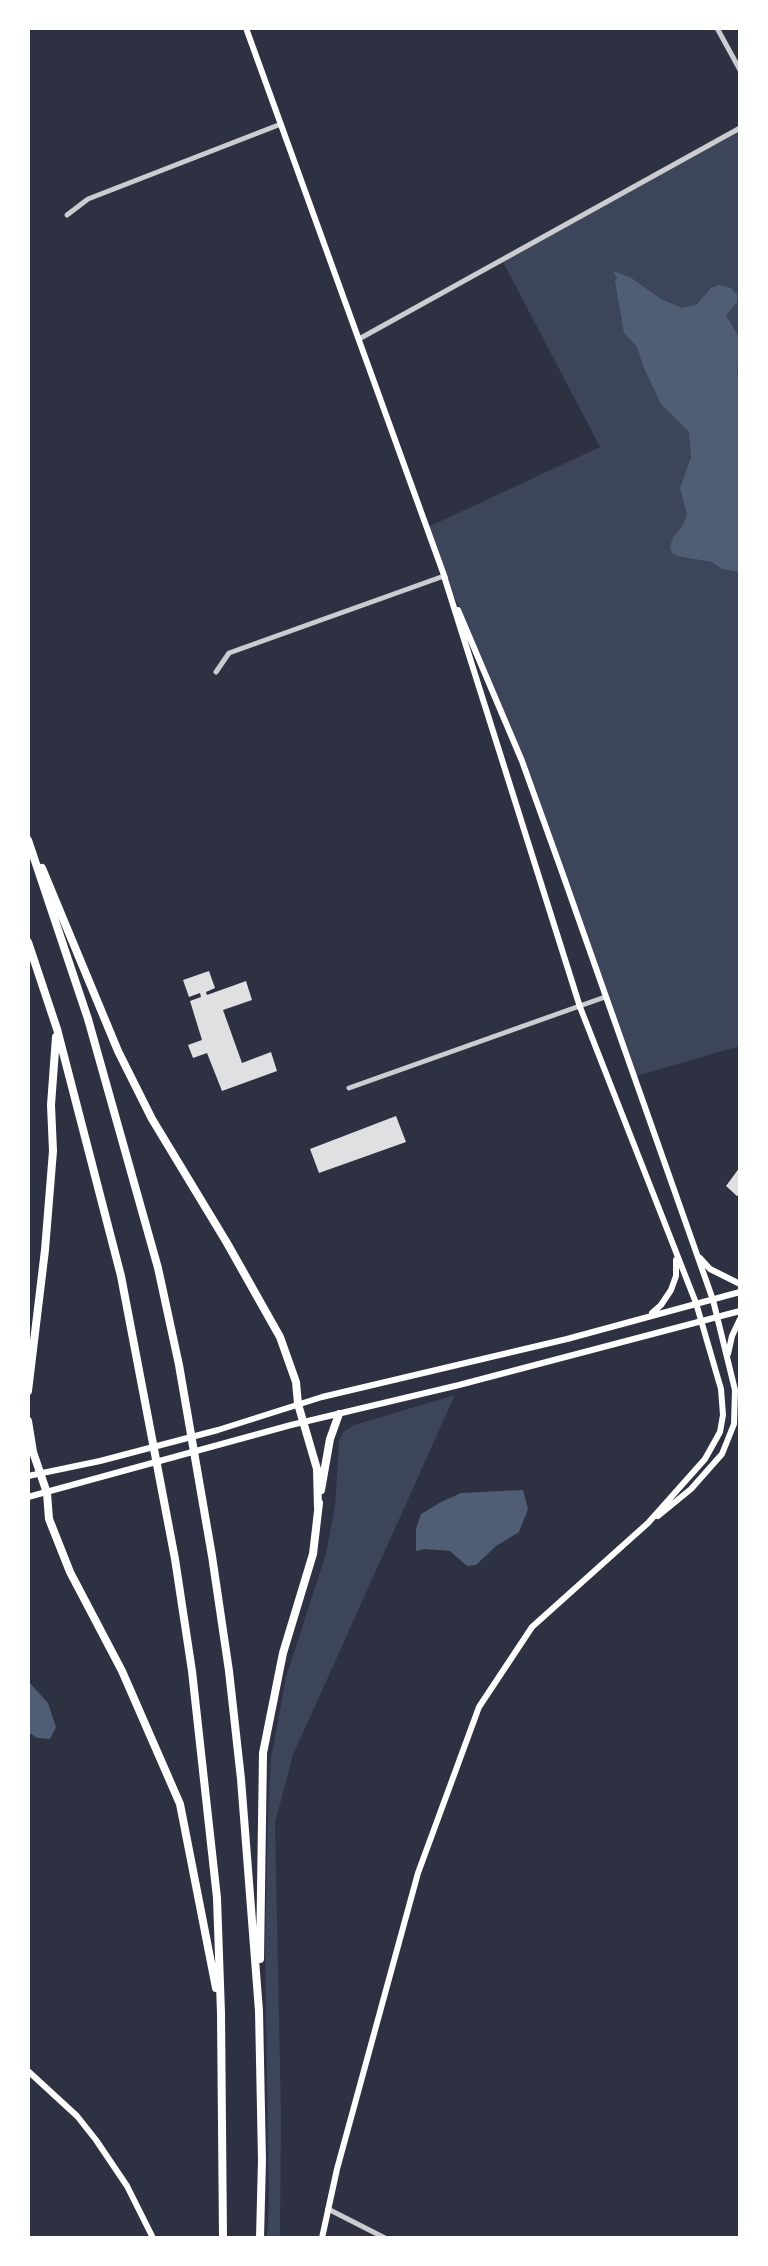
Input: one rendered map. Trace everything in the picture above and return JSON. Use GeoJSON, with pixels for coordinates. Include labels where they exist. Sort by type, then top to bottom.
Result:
{"type":"FeatureCollection","features":[{"type":"Feature","properties":{"kind":"highway"},"geometry":{"type":"LineString","coordinates":[[28,838],[60,907],[118,1051],[152,1119],[280,1337],[296,1382],[298,1404],[317,1469],[318,1508]]}},
{"type":"Feature","properties":{"kind":"highway"},"geometry":{"type":"LineString","coordinates":[[28,838],[88,1019],[128,1155],[158,1268],[179,1365],[229,1671],[241,1779],[259,2011]]}},
{"type":"Feature","properties":{"kind":"highway"},"geometry":{"type":"LineString","coordinates":[[28,942],[57,1029],[121,1276],[175,1559],[192,1671],[217,1898],[223,2238]]}},
{"type":"Feature","properties":{"kind":"highway"},"geometry":{"type":"LineString","coordinates":[[28,1391],[52,1165],[51,1105],[57,1029]]}},
{"type":"Feature","properties":{"kind":"highway"},"geometry":{"type":"LineString","coordinates":[[260,2238],[259,2011],[263,1753],[283,1653],[313,1554],[330,1439],[339,1414]]}},
{"type":"Feature","properties":{"kind":"highway"},"geometry":{"type":"LineString","coordinates":[[28,1421],[33,1452],[47,1493],[49,1519],[70,1572],[122,1671],[180,1804],[221,2013]]}},
{"type":"Feature","properties":{"kind":"main road"},"geometry":{"type":"LineString","coordinates":[[246,28],[444,576],[580,1007],[696,1303],[721,1389],[722,1423],[714,1445],[648,1523]]}},
{"type":"Feature","properties":{"kind":"main road"},"geometry":{"type":"LineString","coordinates":[[322,2238],[418,1873],[479,1707],[532,1627],[648,1523],[691,1489],[716,1462],[734,1424],[736,1407],[735,1390],[713,1300],[522,761],[444,576]]}},
{"type":"Feature","properties":{"kind":"main road"},"geometry":{"type":"LineString","coordinates":[[648,1316],[661,1305],[671,1290],[676,1276],[676,1256]]}},
{"type":"Feature","properties":{"kind":"main road"},"geometry":{"type":"LineString","coordinates":[[697,1256],[710,1269],[740,1284]]}},
{"type":"Feature","properties":{"kind":"main road"},"geometry":{"type":"LineString","coordinates":[[28,1476],[124,1455],[218,1430],[298,1404],[553,1342],[740,1292]]}},
{"type":"Feature","properties":{"kind":"main road"},"geometry":{"type":"LineString","coordinates":[[28,1497],[740,1311]]}},
{"type":"Feature","properties":{"kind":"main road"},"geometry":{"type":"LineString","coordinates":[[727,1357],[740,1319]]}},
{"type":"Feature","properties":{"kind":"main road"},"geometry":{"type":"LineString","coordinates":[[28,2071],[77,2116],[96,2140],[127,2186],[153,2238]]}},
{"type":"Feature","properties":{"kind":"street"},"geometry":{"type":"LineString","coordinates":[[717,28],[740,70]]}},
{"type":"Feature","properties":{"kind":"street"},"geometry":{"type":"LineString","coordinates":[[67,215],[88,199],[281,124]]}},
{"type":"Feature","properties":{"kind":"street"},"geometry":{"type":"LineString","coordinates":[[359,339],[740,128]]}},
{"type":"Feature","properties":{"kind":"street"},"geometry":{"type":"LineString","coordinates":[[216,672],[229,653],[444,576]]}},
{"type":"Feature","properties":{"kind":"street"},"geometry":{"type":"LineString","coordinates":[[349,1088],[605,997]]}},
{"type":"Feature","properties":{"kind":"street"},"geometry":{"type":"LineString","coordinates":[[328,2209],[385,2238]]}},
{"type":"Feature","properties":{"kind":"shaded area"},"geometry":{"type":"Polygon","coordinates":[[[740,128],[740,1046],[633,1077],[522,761],[426,528],[600,447],[502,260],[740,128]]]}},
{"type":"Feature","properties":{"kind":"shaded area"},"geometry":{"type":"Polygon","coordinates":[[[613,271],[630,277],[661,299],[682,308],[696,305],[711,288],[719,285],[731,288],[737,295],[737,302],[726,315],[740,339],[737,371],[740,387],[740,572],[672,553],[673,537],[687,515],[680,488],[691,457],[689,432],[661,404],[637,347],[624,333],[617,278],[613,271]]]}},
{"type":"Feature","properties":{"kind":"shaded area"},"geometry":{"type":"Polygon","coordinates":[[[455,1395],[293,1755],[275,1823],[281,2116],[280,2238],[267,2238],[265,1951],[268,1812],[271,1759],[286,1677],[326,1554],[335,1506],[339,1442],[343,1432],[354,1425],[455,1395]]]}},
{"type":"Feature","properties":{"kind":"shaded area"},"geometry":{"type":"Polygon","coordinates":[[[523,1490],[528,1509],[519,1532],[496,1546],[476,1565],[467,1566],[450,1551],[416,1551],[416,1529],[421,1514],[441,1502],[461,1493],[523,1490]]]}},
{"type":"Feature","properties":{"kind":"shaded area"},"geometry":{"type":"Polygon","coordinates":[[[28,1681],[48,1703],[56,1727],[50,1739],[37,1738],[28,1732],[28,1681]]]}},
{"type":"Feature","properties":{"kind":"building"},"geometry":{"type":"Polygon","coordinates":[[[209,971],[215,988],[206,992],[207,995],[246,981],[252,1000],[223,1010],[242,1063],[271,1052],[277,1071],[222,1091],[207,1053],[193,1058],[188,1045],[202,1040],[190,1001],[201,997],[200,993],[189,997],[183,980],[209,971]]]}},
{"type":"Feature","properties":{"kind":"building"},"geometry":{"type":"Polygon","coordinates":[[[396,1116],[406,1142],[319,1173],[310,1149],[396,1116]]]}},
{"type":"Feature","properties":{"kind":"building"},"geometry":{"type":"Polygon","coordinates":[[[740,1167],[740,1194],[737,1196],[726,1186],[740,1167]]]}}]}
